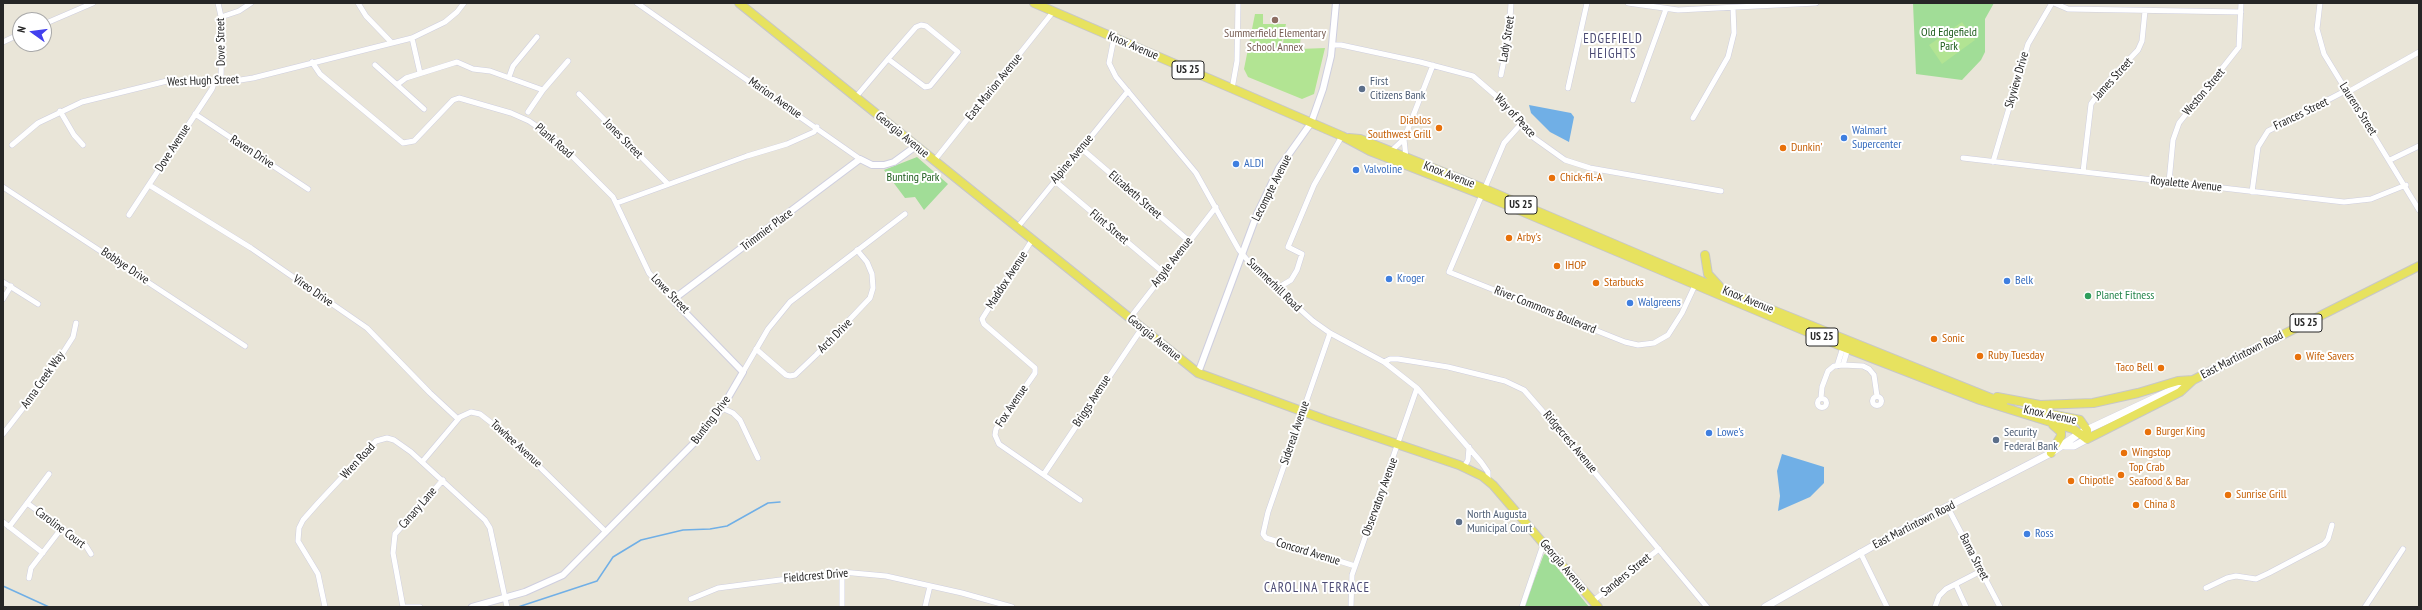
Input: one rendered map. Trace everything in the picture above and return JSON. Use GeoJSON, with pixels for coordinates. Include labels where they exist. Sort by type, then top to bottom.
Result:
{"type":"FeatureCollection","features":[{"type":"Feature","properties":{"kind":"main road","name":"Georgia Avenue"},"geometry":{"type":"LineString","coordinates":[[739,3],[1016,228],[1198,373],[1302,412],[1464,467],[1488,481],[1544,542],[1596,604]]}},
{"type":"Feature","properties":{"kind":"main road","name":"Knox Avenue"},"geometry":{"type":"LineString","coordinates":[[1034,3],[1342,136],[1370,151],[1484,192]]}},
{"type":"Feature","properties":{"kind":"main road","name":"Knox Avenue"},"geometry":{"type":"LineString","coordinates":[[1342,136],[1360,139],[1406,158],[1696,282],[1980,400],[2083,432]]}},
{"type":"Feature","properties":{"kind":"main road"},"geometry":{"type":"LineString","coordinates":[[1705,255],[1709,276],[1724,290]]}},
{"type":"Feature","properties":{"kind":"main road","name":"East Martintown Road"},"geometry":{"type":"LineString","coordinates":[[1765,607],[1860,552],[2051,454],[2065,446],[2070,438],[2193,380],[2419,266]]}},
{"type":"Feature","properties":{"kind":"main road","name":"Knox Avenue"},"geometry":{"type":"LineString","coordinates":[[1696,282],[1724,290],[1847,344],[2012,406],[2076,418],[2084,423],[2083,432],[2087,439]]}},
{"type":"Feature","properties":{"kind":"main road","name":"East Martintown Road"},"geometry":{"type":"LineString","coordinates":[[2065,446],[2074,446],[2175,395],[2193,380]]}},
{"type":"Feature","properties":{"kind":"main road","name":"US 25"},"geometry":{"type":"LineString","coordinates":[[1988,396],[2040,405],[2079,404],[2138,393],[2178,381],[2193,380]]}},
{"type":"Feature","properties":{"kind":"main road"},"geometry":{"type":"LineString","coordinates":[[2051,422],[2061,432],[2061,436],[2051,454]]}},
{"type":"Feature","properties":{"kind":"street"},"geometry":{"type":"LineString","coordinates":[[52,21],[93,3]]}},
{"type":"Feature","properties":{"kind":"street","name":"Dove Street"},"geometry":{"type":"LineString","coordinates":[[218,3],[222,18],[221,81]]}},
{"type":"Feature","properties":{"kind":"street"},"geometry":{"type":"LineString","coordinates":[[222,18],[239,11],[251,3]]}},
{"type":"Feature","properties":{"kind":"street"},"geometry":{"type":"LineString","coordinates":[[358,3],[366,16],[392,43]]}},
{"type":"Feature","properties":{"kind":"street","name":"West Hugh Street"},"geometry":{"type":"LineString","coordinates":[[12,145],[32,127],[60,111],[94,99],[162,82],[185,79],[221,81],[253,78],[412,38],[445,22],[458,12],[464,3]]}},
{"type":"Feature","properties":{"kind":"street","name":"Marion Avenue"},"geometry":{"type":"LineString","coordinates":[[637,3],[860,159],[872,165],[884,165],[909,153],[916,146]]}},
{"type":"Feature","properties":{"kind":"street"},"geometry":{"type":"LineString","coordinates":[[1232,89],[1237,61],[1238,3]]}},
{"type":"Feature","properties":{"kind":"street","name":"Lecompte Avenue"},"geometry":{"type":"LineString","coordinates":[[1198,373],[1242,253],[1279,168],[1311,123],[1323,89],[1332,45],[1336,3]]}},
{"type":"Feature","properties":{"kind":"street","name":"Lady Street"},"geometry":{"type":"LineString","coordinates":[[1501,74],[1509,35],[1511,3]]}},
{"type":"Feature","properties":{"kind":"street"},"geometry":{"type":"LineString","coordinates":[[1568,88],[1588,3]]}},
{"type":"Feature","properties":{"kind":"street"},"geometry":{"type":"LineString","coordinates":[[1628,3],[1666,9],[1733,8],[1816,3]]}},
{"type":"Feature","properties":{"kind":"street"},"geometry":{"type":"LineString","coordinates":[[2053,3],[2068,9],[2241,12]]}},
{"type":"Feature","properties":{"kind":"street","name":"Skyview Drive"},"geometry":{"type":"LineString","coordinates":[[1993,162],[2028,44],[2053,3]]}},
{"type":"Feature","properties":{"kind":"street","name":"Weston Street"},"geometry":{"type":"LineString","coordinates":[[2170,182],[2173,140],[2176,128],[2236,53],[2241,39],[2241,3]]}},
{"type":"Feature","properties":{"kind":"street","name":"Laurens Street"},"geometry":{"type":"LineString","coordinates":[[2320,3],[2317,29],[2319,42],[2324,54],[2406,185],[2419,210]]}},
{"type":"Feature","properties":{"kind":"street"},"geometry":{"type":"LineString","coordinates":[[1693,118],[1728,57],[1734,33],[1733,8]]}},
{"type":"Feature","properties":{"kind":"street"},"geometry":{"type":"LineString","coordinates":[[1633,100],[1666,9]]}},
{"type":"Feature","properties":{"kind":"street","name":"James Street"},"geometry":{"type":"LineString","coordinates":[[2083,172],[2091,104],[2103,87],[2138,50],[2142,40],[2145,11]]}},
{"type":"Feature","properties":{"kind":"street","name":"East Marion Avenue"},"geometry":{"type":"LineString","coordinates":[[934,161],[1053,12]]}},
{"type":"Feature","properties":{"kind":"street"},"geometry":{"type":"LineString","coordinates":[[855,98],[888,59],[916,27],[921,25],[926,26],[958,52],[930,86],[926,87],[888,59]]}},
{"type":"Feature","properties":{"kind":"street"},"geometry":{"type":"LineString","coordinates":[[508,77],[513,66],[537,37]]}},
{"type":"Feature","properties":{"kind":"street"},"geometry":{"type":"LineString","coordinates":[[412,38],[420,73]]}},
{"type":"Feature","properties":{"kind":"street","name":"Summerhill Road"},"geometry":{"type":"LineString","coordinates":[[1114,38],[1109,63],[1116,77],[1189,164],[1242,253],[1261,276],[1330,333],[1384,362],[1417,388],[1469,447],[1488,472],[1488,481]]}},
{"type":"Feature","properties":{"kind":"street","name":"Way of Peace"},"geometry":{"type":"LineString","coordinates":[[1332,45],[1341,45],[1433,65],[1473,76],[1496,95],[1521,124],[1551,151],[1565,160],[1583,166],[1721,191]]}},
{"type":"Feature","properties":{"kind":"street","name":"Frances Street"},"geometry":{"type":"LineString","coordinates":[[2252,192],[2258,147],[2268,131],[2348,91],[2419,52]]}},
{"type":"Feature","properties":{"kind":"street"},"geometry":{"type":"LineString","coordinates":[[528,112],[543,90],[568,61]]}},
{"type":"Feature","properties":{"kind":"street","name":"Plank Road"},"geometry":{"type":"LineString","coordinates":[[312,62],[320,74],[403,143],[414,141],[456,98],[463,98],[520,116],[555,139],[617,203]]}},
{"type":"Feature","properties":{"kind":"street"},"geometry":{"type":"LineString","coordinates":[[398,84],[406,78],[457,62],[472,69],[490,71],[543,90]]}},
{"type":"Feature","properties":{"kind":"street"},"geometry":{"type":"LineString","coordinates":[[376,65],[424,109]]}},
{"type":"Feature","properties":{"kind":"street"},"geometry":{"type":"LineString","coordinates":[[1406,158],[1404,139],[1433,65]]}},
{"type":"Feature","properties":{"kind":"street","name":"Dove Avenue"},"geometry":{"type":"LineString","coordinates":[[129,215],[195,114],[215,80]]}},
{"type":"Feature","properties":{"kind":"street","name":"Alpine Avenue"},"geometry":{"type":"LineString","coordinates":[[1016,228],[1128,91]]}},
{"type":"Feature","properties":{"kind":"street","name":"Jones Street"},"geometry":{"type":"LineString","coordinates":[[580,94],[668,184]]}},
{"type":"Feature","properties":{"kind":"street"},"geometry":{"type":"LineString","coordinates":[[60,111],[74,135],[83,145]]}},
{"type":"Feature","properties":{"kind":"street","name":"Raven Drive"},"geometry":{"type":"LineString","coordinates":[[195,114],[308,189]]}},
{"type":"Feature","properties":{"kind":"street"},"geometry":{"type":"LineString","coordinates":[[1484,192],[1504,143],[1521,124]]}},
{"type":"Feature","properties":{"kind":"street"},"geometry":{"type":"LineString","coordinates":[[617,203],[668,184],[787,144],[814,132],[817,128]]}},
{"type":"Feature","properties":{"kind":"street"},"geometry":{"type":"LineString","coordinates":[[1276,288],[1290,280],[1297,270],[1302,254],[1288,247],[1314,185],[1342,136]]}},
{"type":"Feature","properties":{"kind":"street"},"geometry":{"type":"LineString","coordinates":[[1389,152],[1404,139]]}},
{"type":"Feature","properties":{"kind":"street"},"geometry":{"type":"LineString","coordinates":[[2390,160],[2419,146]]}},
{"type":"Feature","properties":{"kind":"street","name":"Elizabeth Street"},"geometry":{"type":"LineString","coordinates":[[1082,149],[1189,241]]}},
{"type":"Feature","properties":{"kind":"street","name":"Royalette Avenue"},"geometry":{"type":"LineString","coordinates":[[1963,158],[2252,192],[2351,202],[2371,199],[2406,185]]}},
{"type":"Feature","properties":{"kind":"street","name":"Trimmier Place"},"geometry":{"type":"LineString","coordinates":[[674,301],[682,292],[860,159]]}},
{"type":"Feature","properties":{"kind":"street","name":"Flint Street"},"geometry":{"type":"LineString","coordinates":[[1055,181],[1164,273]]}},
{"type":"Feature","properties":{"kind":"street","name":"Vireo Drive"},"geometry":{"type":"LineString","coordinates":[[149,185],[251,248],[364,326],[458,419]]}},
{"type":"Feature","properties":{"kind":"street","name":"Bobbye Drive"},"geometry":{"type":"LineString","coordinates":[[3,187],[245,346]]}},
{"type":"Feature","properties":{"kind":"street","name":"River Commons Boulevard"},"geometry":{"type":"LineString","coordinates":[[1484,192],[1449,272],[1625,342],[1638,345],[1654,343],[1668,335],[1682,313],[1696,282]]}},
{"type":"Feature","properties":{"kind":"street","name":"Lowe Street"},"geometry":{"type":"LineString","coordinates":[[617,203],[649,273],[743,372]]}},
{"type":"Feature","properties":{"kind":"street","name":"Argyle Avenue"},"geometry":{"type":"LineString","coordinates":[[1130,318],[1216,207]]}},
{"type":"Feature","properties":{"kind":"street","name":"Bunting Drive"},"geometry":{"type":"LineString","coordinates":[[472,607],[544,585],[563,575],[699,438],[722,408],[775,319],[790,302],[904,214]]}},
{"type":"Feature","properties":{"kind":"street","name":"Maddox Avenue"},"geometry":{"type":"LineString","coordinates":[[982,319],[1032,240]]}},
{"type":"Feature","properties":{"kind":"street","name":"Arch Drive"},"geometry":{"type":"LineString","coordinates":[[756,349],[786,375],[790,376],[795,375],[816,355],[866,304],[872,293],[873,279],[871,269],[857,250]]}},
{"type":"Feature","properties":{"kind":"street"},"geometry":{"type":"LineString","coordinates":[[3,282],[38,304]]}},
{"type":"Feature","properties":{"kind":"street"},"geometry":{"type":"LineString","coordinates":[[3,298],[10,286]]}},
{"type":"Feature","properties":{"kind":"street","name":"Fox Avenue"},"geometry":{"type":"LineString","coordinates":[[982,319],[984,324],[1035,368],[1035,373],[996,429],[995,438],[1036,471],[1044,474],[1080,500]]}},
{"type":"Feature","properties":{"kind":"street","name":"Anna Creek Way"},"geometry":{"type":"LineString","coordinates":[[3,434],[48,376],[74,337],[76,323]]}},
{"type":"Feature","properties":{"kind":"street","name":"Briggs Avenue"},"geometry":{"type":"LineString","coordinates":[[1044,474],[1097,392],[1142,328]]}},
{"type":"Feature","properties":{"kind":"street","name":"Sidereal Avenue"},"geometry":{"type":"LineString","coordinates":[[1263,534],[1268,512],[1330,333]]}},
{"type":"Feature","properties":{"kind":"street"},"geometry":{"type":"LineString","coordinates":[[1840,366],[1847,344]]}},
{"type":"Feature","properties":{"kind":"street","name":"Ridgecrest Avenue"},"geometry":{"type":"LineString","coordinates":[[1384,362],[1390,359],[1398,359],[1448,366],[1505,381],[1518,387],[1534,400],[1707,607]]}},
{"type":"Feature","properties":{"kind":"street"},"geometry":{"type":"LineString","coordinates":[[1821,398],[1822,387],[1828,372],[1840,366],[1864,366],[1869,369],[1874,375],[1876,396]]}},
{"type":"Feature","properties":{"kind":"street","name":"Observatory Avenue"},"geometry":{"type":"LineString","coordinates":[[1351,607],[1350,591],[1355,566],[1399,444],[1401,430],[1417,388]]}},
{"type":"Feature","properties":{"kind":"street"},"geometry":{"type":"LineString","coordinates":[[722,408],[740,420],[758,458]]}},
{"type":"Feature","properties":{"kind":"street","name":"Towhee Avenue"},"geometry":{"type":"LineString","coordinates":[[458,419],[464,414],[474,412],[492,422],[546,471],[606,532]]}},
{"type":"Feature","properties":{"kind":"street"},"geometry":{"type":"LineString","coordinates":[[422,462],[458,419]]}},
{"type":"Feature","properties":{"kind":"street","name":"Wren Road"},"geometry":{"type":"LineString","coordinates":[[325,607],[318,574],[298,541],[299,528],[303,520],[379,440],[394,440],[443,480],[488,524],[507,607]]}},
{"type":"Feature","properties":{"kind":"street"},"geometry":{"type":"LineString","coordinates":[[1464,467],[1468,459],[1469,447]]}},
{"type":"Feature","properties":{"kind":"street"},"geometry":{"type":"LineString","coordinates":[[10,527],[49,474]]}},
{"type":"Feature","properties":{"kind":"street","name":"Canary Lane"},"geometry":{"type":"LineString","coordinates":[[404,607],[393,553],[395,534],[443,480]]}},
{"type":"Feature","properties":{"kind":"street","name":"Caroline Court"},"geometry":{"type":"LineString","coordinates":[[27,503],[86,546],[91,554]]}},
{"type":"Feature","properties":{"kind":"street","name":"Bama Street"},"geometry":{"type":"LineString","coordinates":[[1948,508],[2000,607]]}},
{"type":"Feature","properties":{"kind":"street"},"geometry":{"type":"LineString","coordinates":[[3,522],[43,553]]}},
{"type":"Feature","properties":{"kind":"street"},"geometry":{"type":"LineString","coordinates":[[2206,588],[2227,578],[2236,576],[2256,579],[2275,570],[2324,544],[2332,525]]}},
{"type":"Feature","properties":{"kind":"street"},"geometry":{"type":"LineString","coordinates":[[29,578],[31,568],[61,529]]}},
{"type":"Feature","properties":{"kind":"street","name":"Concord Avenue"},"geometry":{"type":"LineString","coordinates":[[1263,534],[1266,538],[1355,566]]}},
{"type":"Feature","properties":{"kind":"street"},"geometry":{"type":"LineString","coordinates":[[1522,607],[1544,542]]}},
{"type":"Feature","properties":{"kind":"street","name":"Sanders Street"},"geometry":{"type":"LineString","coordinates":[[1596,604],[1659,548]]}},
{"type":"Feature","properties":{"kind":"street"},"geometry":{"type":"LineString","coordinates":[[2365,607],[2402,550]]}},
{"type":"Feature","properties":{"kind":"street"},"geometry":{"type":"LineString","coordinates":[[1860,552],[1886,607]]}},
{"type":"Feature","properties":{"kind":"street"},"geometry":{"type":"LineString","coordinates":[[1935,607],[1939,596],[1981,571]]}},
{"type":"Feature","properties":{"kind":"street"},"geometry":{"type":"LineString","coordinates":[[842,572],[842,607]]}},
{"type":"Feature","properties":{"kind":"street","name":"Fieldcrest Drive"},"geometry":{"type":"LineString","coordinates":[[691,599],[718,588],[842,572],[874,574],[930,586],[1012,607]]}},
{"type":"Feature","properties":{"kind":"street"},"geometry":{"type":"LineString","coordinates":[[1956,585],[1966,607]]}},
{"type":"Feature","properties":{"kind":"street"},"geometry":{"type":"LineString","coordinates":[[925,607],[930,586]]}},
{"type":"Feature","properties":{"kind":"street"},"geometry":{"type":"LineString","coordinates":[[404,607],[420,607]]}},
{"type":"Feature","properties":{"kind":"green space","name":"Old Edgefield Park"},"geometry":{"type":"Polygon","coordinates":[[[1913,3],[1994,3],[1985,19],[1985,52],[1981,60],[1962,80],[1916,74],[1913,3]]]}},
{"type":"Feature","properties":{"kind":"green space"},"geometry":{"type":"Polygon","coordinates":[[[1255,14],[1263,14],[1263,24],[1286,24],[1281,45],[1299,46],[1299,49],[1325,48],[1314,94],[1302,99],[1248,77],[1244,69],[1255,14]]]}},
{"type":"Feature","properties":{"kind":"green space"},"geometry":{"type":"Polygon","coordinates":[[[1962,22],[1975,40],[1942,64],[1929,45],[1962,22]]]}},
{"type":"Feature","properties":{"kind":"green space"},"geometry":{"type":"Polygon","coordinates":[[[1284,33],[1301,34],[1300,45],[1283,44],[1284,33]]]}},
{"type":"Feature","properties":{"kind":"green space","name":"Bunting Park"},"geometry":{"type":"Polygon","coordinates":[[[917,157],[948,184],[924,210],[915,197],[905,198],[884,170],[917,157]]]}},
{"type":"Feature","properties":{"kind":"green space"},"geometry":{"type":"Polygon","coordinates":[[[1544,554],[1547,555],[1589,607],[1524,607],[1544,554]]]}},
{"type":"Feature","properties":{"kind":"water"},"geometry":{"type":"Polygon","coordinates":[[[1529,105],[1571,113],[1574,117],[1569,142],[1550,132],[1531,113],[1529,105]]]}},
{"type":"Feature","properties":{"kind":"water"},"geometry":{"type":"Polygon","coordinates":[[[1782,454],[1824,467],[1824,483],[1810,497],[1778,511],[1780,496],[1777,471],[1782,454]]]}},
{"type":"Feature","properties":{"kind":"waterway"},"geometry":{"type":"LineString","coordinates":[[518,607],[597,581],[613,557],[641,540],[683,530],[710,529],[727,526],[768,503],[780,502]]}},
{"type":"Feature","properties":{"kind":"waterway"},"geometry":{"type":"LineString","coordinates":[[3,586],[49,607]]}},
{"type":"Feature","properties":{"kind":"place","name":"Summerfield Elementary School Annex"},"geometry":{"type":"Point","coordinates":[1275,20]}},
{"type":"Feature","properties":{"kind":"place","name":"First Citizens Bank"},"geometry":{"type":"Point","coordinates":[1362,89]}},
{"type":"Feature","properties":{"kind":"place","name":"Diablos Southwest Grill"},"geometry":{"type":"Point","coordinates":[1439,128]}},
{"type":"Feature","properties":{"kind":"place","name":"Walmart Supercenter"},"geometry":{"type":"Point","coordinates":[1844,138]}},
{"type":"Feature","properties":{"kind":"place","name":"Dunkin'"},"geometry":{"type":"Point","coordinates":[1783,148]}},
{"type":"Feature","properties":{"kind":"place","name":"ALDI"},"geometry":{"type":"Point","coordinates":[1236,164]}},
{"type":"Feature","properties":{"kind":"place","name":"Valvoline"},"geometry":{"type":"Point","coordinates":[1356,170]}},
{"type":"Feature","properties":{"kind":"place","name":"Chick-fil-A"},"geometry":{"type":"Point","coordinates":[1552,178]}},
{"type":"Feature","properties":{"kind":"place","name":"Arby's"},"geometry":{"type":"Point","coordinates":[1509,238]}},
{"type":"Feature","properties":{"kind":"place","name":"IHOP"},"geometry":{"type":"Point","coordinates":[1557,266]}},
{"type":"Feature","properties":{"kind":"place","name":"Kroger"},"geometry":{"type":"Point","coordinates":[1389,279]}},
{"type":"Feature","properties":{"kind":"place","name":"Belk"},"geometry":{"type":"Point","coordinates":[2007,281]}},
{"type":"Feature","properties":{"kind":"place","name":"Starbucks"},"geometry":{"type":"Point","coordinates":[1596,283]}},
{"type":"Feature","properties":{"kind":"place","name":"Planet Fitness"},"geometry":{"type":"Point","coordinates":[2088,296]}},
{"type":"Feature","properties":{"kind":"place","name":"Walgreens"},"geometry":{"type":"Point","coordinates":[1630,303]}},
{"type":"Feature","properties":{"kind":"place","name":"Sonic"},"geometry":{"type":"Point","coordinates":[1934,339]}},
{"type":"Feature","properties":{"kind":"place","name":"Ruby Tuesday"},"geometry":{"type":"Point","coordinates":[1980,356]}},
{"type":"Feature","properties":{"kind":"place","name":"Wife Savers"},"geometry":{"type":"Point","coordinates":[2298,357]}},
{"type":"Feature","properties":{"kind":"place","name":"Taco Bell"},"geometry":{"type":"Point","coordinates":[2161,368]}},
{"type":"Feature","properties":{"kind":"place","name":"Burger King"},"geometry":{"type":"Point","coordinates":[2148,432]}},
{"type":"Feature","properties":{"kind":"place","name":"Lowe's"},"geometry":{"type":"Point","coordinates":[1709,433]}},
{"type":"Feature","properties":{"kind":"place","name":"Security Federal Bank"},"geometry":{"type":"Point","coordinates":[1996,440]}},
{"type":"Feature","properties":{"kind":"place","name":"Wingstop"},"geometry":{"type":"Point","coordinates":[2124,453]}},
{"type":"Feature","properties":{"kind":"place","name":"Top Crab Seafood & Bar"},"geometry":{"type":"Point","coordinates":[2121,475]}},
{"type":"Feature","properties":{"kind":"place","name":"Chipotle"},"geometry":{"type":"Point","coordinates":[2071,481]}},
{"type":"Feature","properties":{"kind":"place","name":"Sunrise Grill"},"geometry":{"type":"Point","coordinates":[2228,495]}},
{"type":"Feature","properties":{"kind":"place","name":"China 8"},"geometry":{"type":"Point","coordinates":[2136,505]}},
{"type":"Feature","properties":{"kind":"place","name":"North Augusta Municipal Court"},"geometry":{"type":"Point","coordinates":[1459,522]}},
{"type":"Feature","properties":{"kind":"place","name":"Ross"},"geometry":{"type":"Point","coordinates":[2027,534]}},
{"type":"Feature","properties":{"kind":"district","name":"EDGEFIELD HEIGHTS"},"geometry":{"type":"Point","coordinates":[1613,46]}},
{"type":"Feature","properties":{"kind":"district","name":"CAROLINA TERRACE"},"geometry":{"type":"Point","coordinates":[1317,588]}}]}
